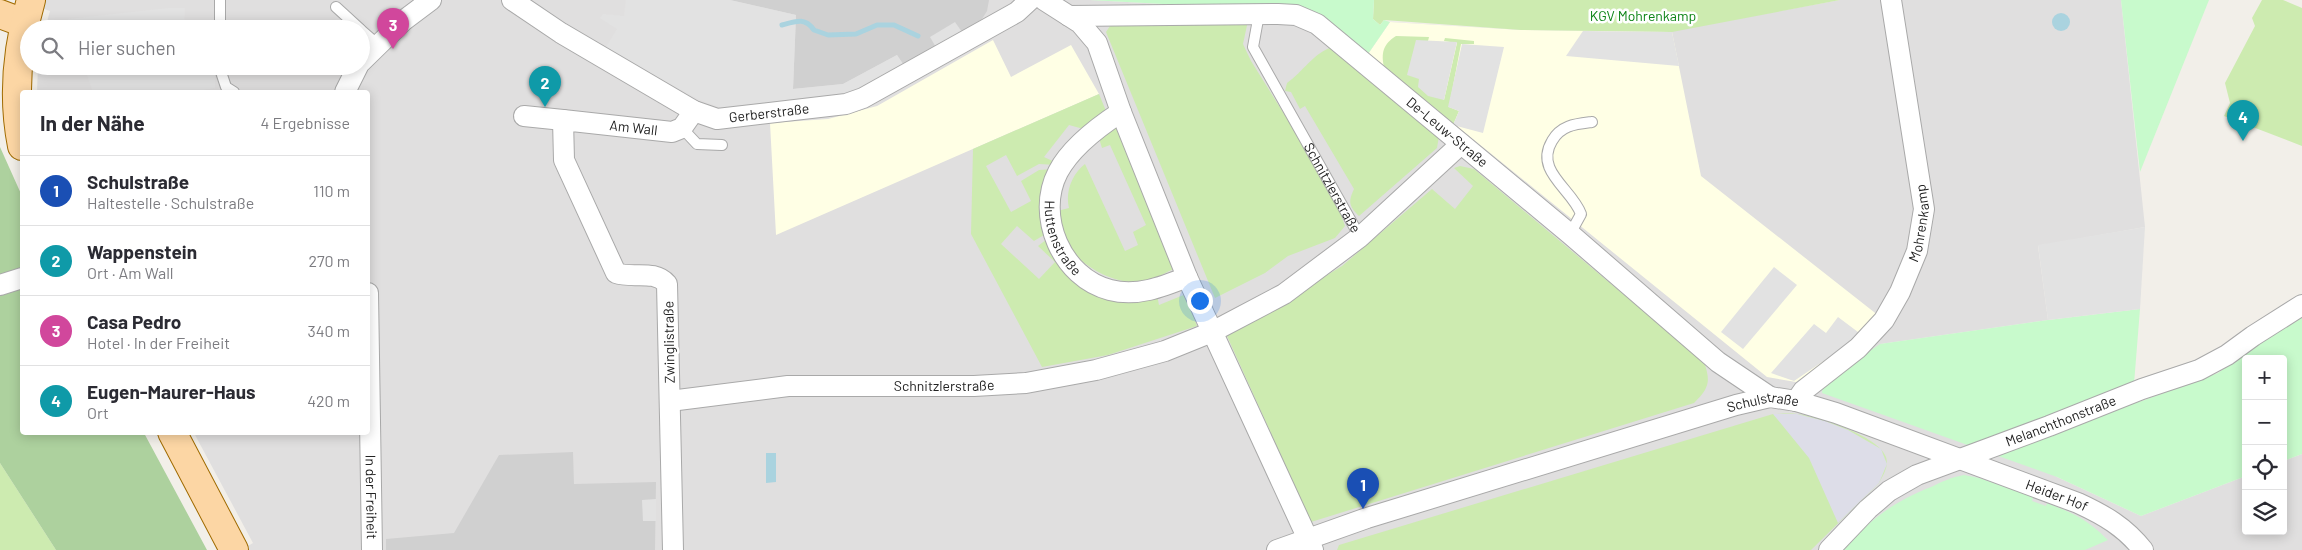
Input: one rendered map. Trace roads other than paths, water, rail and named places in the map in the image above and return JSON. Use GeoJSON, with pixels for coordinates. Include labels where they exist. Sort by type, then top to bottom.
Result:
{"type":"FeatureCollection","features":[{"type":"Feature","properties":{"kind":"main road"},"geometry":{"type":"LineString","coordinates":[[18,13],[16,78],[17,120],[20,136]]}},
{"type":"Feature","properties":{"kind":"main road"},"geometry":{"type":"LineString","coordinates":[[174,435],[234,550]]}},
{"type":"Feature","properties":{"kind":"street"},"geometry":{"type":"LineString","coordinates":[[370,52],[431,0]]}},
{"type":"Feature","properties":{"kind":"street","name":"Gerberstraße"},"geometry":{"type":"LineString","coordinates":[[512,0],[561,33],[694,111],[717,119],[846,104],[863,98],[1010,16],[1030,0]]}},
{"type":"Feature","properties":{"kind":"street"},"geometry":{"type":"LineString","coordinates":[[1044,0],[1089,32],[1097,43],[1121,112],[1187,277],[1310,545]]}},
{"type":"Feature","properties":{"kind":"street","name":"Mohrenkamp"},"geometry":{"type":"LineString","coordinates":[[1796,401],[1803,391],[1858,348],[1884,320],[1900,292],[1917,251],[1924,209],[1891,0]]}},
{"type":"Feature","properties":{"kind":"street","name":"De-Leuw-Straße"},"geometry":{"type":"LineString","coordinates":[[1069,16],[1288,14],[1310,20],[1330,33],[1362,62],[1570,234],[1718,362],[1770,397]]}},
{"type":"Feature","properties":{"kind":"street"},"geometry":{"type":"LineString","coordinates":[[346,90],[354,75]]}},
{"type":"Feature","properties":{"kind":"street"},"geometry":{"type":"LineString","coordinates":[[682,128],[694,111]]}},
{"type":"Feature","properties":{"kind":"street","name":"Huttenstraße"},"geometry":{"type":"LineString","coordinates":[[1121,112],[1100,125],[1085,139],[1057,172],[1050,206],[1050,224],[1056,242],[1065,258],[1076,270],[1090,281],[1111,290],[1145,291],[1159,288],[1187,277]]}},
{"type":"Feature","properties":{"kind":"street","name":"Am Wall"},"geometry":{"type":"LineString","coordinates":[[524,116],[562,124],[672,132],[682,128]]}},
{"type":"Feature","properties":{"kind":"street","name":"Zwinglistraße"},"geometry":{"type":"LineString","coordinates":[[562,124],[564,160],[616,273],[622,275],[649,275],[667,284],[673,550]]}},
{"type":"Feature","properties":{"kind":"street","name":"Schnitzlerstraße"},"geometry":{"type":"LineString","coordinates":[[670,401],[788,386],[1026,384],[1096,370],[1165,351],[1212,332],[1284,294],[1360,237],[1461,144]]}},
{"type":"Feature","properties":{"kind":"street"},"geometry":{"type":"LineString","coordinates":[[0,285],[20,279]]}},
{"type":"Feature","properties":{"kind":"street","name":"Melanchthonstraße"},"geometry":{"type":"LineString","coordinates":[[1829,550],[1868,509],[1889,491],[1917,475],[2214,364],[2302,305]]}},
{"type":"Feature","properties":{"kind":"street","name":"Schulstraße"},"geometry":{"type":"LineString","coordinates":[[1277,550],[1310,545],[1393,510],[1736,405],[1770,397],[1796,401],[1873,426],[1960,458]]}},
{"type":"Feature","properties":{"kind":"street","name":"In der Freiheit"},"geometry":{"type":"LineString","coordinates":[[370,421],[372,550]]}},
{"type":"Feature","properties":{"kind":"street","name":"Heider Hof"},"geometry":{"type":"LineString","coordinates":[[1960,458],[2078,502],[2120,526],[2143,550]]}},
{"type":"Feature","properties":{"kind":"lane"},"geometry":{"type":"LineString","coordinates":[[220,0],[220,20]]}},
{"type":"Feature","properties":{"kind":"lane"},"geometry":{"type":"LineString","coordinates":[[336,7],[351,20]]}},
{"type":"Feature","properties":{"kind":"lane","name":"Schnitzlerstraße"},"geometry":{"type":"LineString","coordinates":[[1259,14],[1253,47],[1360,237]]}},
{"type":"Feature","properties":{"kind":"lane"},"geometry":{"type":"LineString","coordinates":[[370,37],[377,44]]}},
{"type":"Feature","properties":{"kind":"lane"},"geometry":{"type":"LineString","coordinates":[[222,75],[226,88],[230,90]]}},
{"type":"Feature","properties":{"kind":"lane"},"geometry":{"type":"LineString","coordinates":[[1570,234],[1581,214],[1552,173],[1547,164],[1547,154],[1550,144],[1561,130],[1569,126],[1592,122]]}},
{"type":"Feature","properties":{"kind":"lane"},"geometry":{"type":"LineString","coordinates":[[682,128],[697,144],[722,145]]}},
{"type":"Feature","properties":{"kind":"water"},"geometry":{"type":"Polygon","coordinates":[[[2061,13],[2069,18],[2070,22],[2065,30],[2061,31],[2053,26],[2052,22],[2057,14],[2061,13]]]}},
{"type":"Feature","properties":{"kind":"water"},"geometry":{"type":"Polygon","coordinates":[[[766,453],[776,453],[776,482],[766,483],[766,453]]]}},
{"type":"Feature","properties":{"kind":"waterway"},"geometry":{"type":"LineString","coordinates":[[782,25],[800,21],[807,23],[814,30],[828,35],[856,34],[877,25],[894,25],[918,36]]}},
{"type":"Feature","properties":{"kind":"place","name":"Casa Pedro"},"geometry":{"type":"Point","coordinates":[393,49]}},
{"type":"Feature","properties":{"kind":"place","name":"Wappenstein"},"geometry":{"type":"Point","coordinates":[545,107]}},
{"type":"Feature","properties":{"kind":"place","name":"Eugen-Maurer-Haus"},"geometry":{"type":"Point","coordinates":[2243,141]}},
{"type":"Feature","properties":{"kind":"place","name":"Schulstraße"},"geometry":{"type":"Point","coordinates":[1363,509]}},
{"type":"Feature","properties":{"kind":"park label","name":"KGV Mohrenkamp"},"geometry":{"type":"Point","coordinates":[1643,16]}}]}
